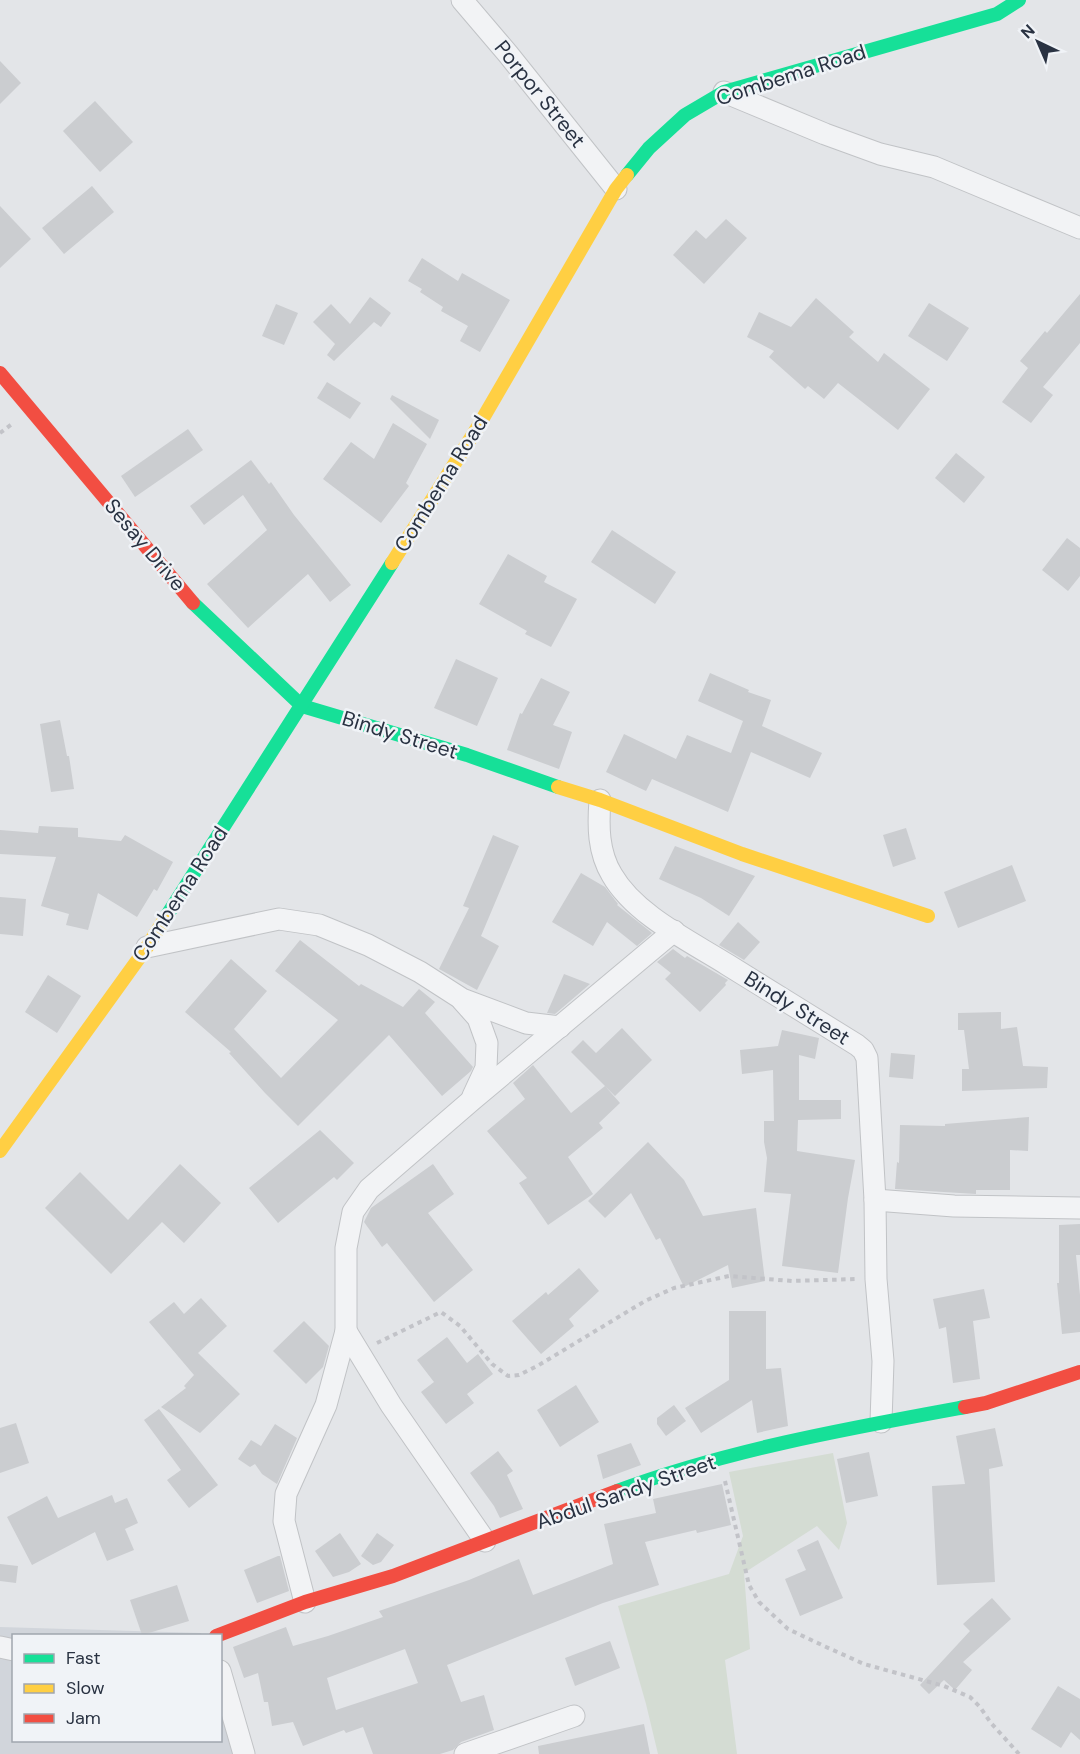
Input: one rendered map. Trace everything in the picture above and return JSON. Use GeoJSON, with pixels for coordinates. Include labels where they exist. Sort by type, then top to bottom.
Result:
{"type":"FeatureCollection","features":[{"type":"Feature","properties":{"kind":"street","name":"Porpor Street"},"geometry":{"type":"LineString","coordinates":[[462,0],[616,189]]}},
{"type":"Feature","properties":{"kind":"street","name":"Combema Road"},"geometry":{"type":"LineString","coordinates":[[0,1151],[147,947],[479,425],[616,189],[649,148],[686,115],[724,92],[997,14],[1019,0]]}},
{"type":"Feature","properties":{"kind":"street"},"geometry":{"type":"LineString","coordinates":[[724,92],[880,154],[934,167],[1080,228]]}},
{"type":"Feature","properties":{"kind":"street","name":"Sesay Drive"},"geometry":{"type":"LineString","coordinates":[[0,373],[196,606],[302,706]]}},
{"type":"Feature","properties":{"kind":"street","name":"Bindy Street"},"geometry":{"type":"LineString","coordinates":[[302,706],[467,755],[600,800],[742,854],[928,916]]}},
{"type":"Feature","properties":{"kind":"street","name":"Bindy Street"},"geometry":{"type":"LineString","coordinates":[[600,800],[597,830],[611,874],[623,891],[660,923],[863,1050],[867,1058],[875,1200],[876,1279],[884,1361],[881,1422]]}},
{"type":"Feature","properties":{"kind":"street"},"geometry":{"type":"LineString","coordinates":[[147,947],[279,919],[319,925],[368,945],[420,972],[462,999],[526,1023],[560,1027]]}},
{"type":"Feature","properties":{"kind":"street"},"geometry":{"type":"LineString","coordinates":[[305,1602],[284,1521],[286,1494],[326,1405],[346,1331],[346,1248],[353,1212],[369,1189],[674,931]]}},
{"type":"Feature","properties":{"kind":"street"},"geometry":{"type":"LineString","coordinates":[[462,999],[478,1018],[486,1043],[486,1068],[472,1100]]}},
{"type":"Feature","properties":{"kind":"street"},"geometry":{"type":"LineString","coordinates":[[875,1200],[954,1206],[1080,1208]]}},
{"type":"Feature","properties":{"kind":"street"},"geometry":{"type":"LineString","coordinates":[[346,1331],[391,1405],[485,1541]]}},
{"type":"Feature","properties":{"kind":"street","name":"Abdul Sandy Street"},"geometry":{"type":"LineString","coordinates":[[219,1634],[305,1602],[393,1576],[637,1484],[701,1463],[881,1422],[986,1403],[1080,1372]]}},
{"type":"Feature","properties":{"kind":"street"},"geometry":{"type":"LineString","coordinates":[[222,1678],[244,1754]]}},
{"type":"Feature","properties":{"kind":"street"},"geometry":{"type":"LineString","coordinates":[[465,1754],[574,1716]]}},
{"type":"Feature","properties":{"kind":"path"},"geometry":{"type":"LineString","coordinates":[[359,1353],[424,1318],[441,1312],[460,1326],[492,1364],[508,1376],[519,1375],[645,1301],[674,1288],[729,1276],[792,1281],[876,1279]]}},
{"type":"Feature","properties":{"kind":"path"},"geometry":{"type":"LineString","coordinates":[[721,1460],[729,1504],[749,1585],[759,1602],[788,1629],[824,1646],[864,1664],[944,1686],[970,1697],[1018,1754]]}},
{"type":"Feature","properties":{"kind":"shaded area"},"geometry":{"type":"Polygon","coordinates":[[[833,1453],[847,1523],[839,1550],[817,1526],[744,1573],[750,1649],[725,1660],[737,1754],[658,1754],[618,1606],[729,1574],[743,1536],[729,1472],[833,1453]]]}},
{"type":"Feature","properties":{"kind":"shaded area"},"geometry":{"type":"Polygon","coordinates":[[[0,1627],[202,1634],[12,1634],[12,1742],[222,1742],[222,1689],[246,1754],[0,1754],[0,1627]]]}},
{"type":"Feature","properties":{"kind":"building"},"geometry":{"type":"Polygon","coordinates":[[[0,61],[21,83],[0,104],[0,61]]]}},
{"type":"Feature","properties":{"kind":"building"},"geometry":{"type":"Polygon","coordinates":[[[95,101],[133,142],[100,172],[63,131],[95,101]]]}},
{"type":"Feature","properties":{"kind":"building"},"geometry":{"type":"Polygon","coordinates":[[[92,186],[114,212],[64,254],[42,228],[92,186]]]}},
{"type":"Feature","properties":{"kind":"building"},"geometry":{"type":"Polygon","coordinates":[[[0,206],[31,239],[0,268],[0,206]]]}},
{"type":"Feature","properties":{"kind":"building"},"geometry":{"type":"Polygon","coordinates":[[[726,219],[747,238],[704,284],[673,255],[696,230],[706,239],[726,219]]]}},
{"type":"Feature","properties":{"kind":"building"},"geometry":{"type":"Polygon","coordinates":[[[422,258],[458,281],[462,273],[510,300],[480,352],[460,341],[468,326],[441,311],[443,307],[420,292],[422,289],[408,281],[422,258]]]}},
{"type":"Feature","properties":{"kind":"building"},"geometry":{"type":"Polygon","coordinates":[[[1080,294],[1080,343],[1043,387],[1053,395],[1031,423],[1002,402],[1028,368],[1020,361],[1080,294]]]}},
{"type":"Feature","properties":{"kind":"building"},"geometry":{"type":"Polygon","coordinates":[[[370,297],[391,313],[381,327],[374,322],[334,361],[327,355],[335,344],[313,322],[331,304],[350,324],[370,297]]]}},
{"type":"Feature","properties":{"kind":"building"},"geometry":{"type":"Polygon","coordinates":[[[816,298],[854,332],[849,337],[878,362],[884,353],[930,389],[898,430],[838,383],[824,399],[808,386],[805,389],[769,357],[774,351],[747,337],[759,312],[791,327],[816,298]]]}},
{"type":"Feature","properties":{"kind":"building"},"geometry":{"type":"Polygon","coordinates":[[[929,303],[969,328],[947,361],[908,336],[929,303]]]}},
{"type":"Feature","properties":{"kind":"building"},"geometry":{"type":"Polygon","coordinates":[[[276,304],[298,313],[284,345],[262,336],[276,304]]]}},
{"type":"Feature","properties":{"kind":"building"},"geometry":{"type":"Polygon","coordinates":[[[327,382],[361,403],[350,419],[317,398],[327,382]]]}},
{"type":"Feature","properties":{"kind":"building"},"geometry":{"type":"Polygon","coordinates":[[[392,395],[439,420],[430,439],[390,399],[392,395]]]}},
{"type":"Feature","properties":{"kind":"building"},"geometry":{"type":"Polygon","coordinates":[[[393,423],[427,444],[406,483],[409,486],[381,523],[323,479],[351,442],[374,459],[393,423]]]}},
{"type":"Feature","properties":{"kind":"building"},"geometry":{"type":"Polygon","coordinates":[[[188,429],[203,450],[135,497],[121,476],[188,429]]]}},
{"type":"Feature","properties":{"kind":"building"},"geometry":{"type":"Polygon","coordinates":[[[956,453],[985,477],[964,503],[935,478],[956,453]]]}},
{"type":"Feature","properties":{"kind":"building"},"geometry":{"type":"Polygon","coordinates":[[[251,460],[269,484],[271,482],[294,515],[351,585],[330,602],[308,574],[248,628],[207,584],[267,530],[243,495],[204,525],[190,506],[251,460]]]}},
{"type":"Feature","properties":{"kind":"building"},"geometry":{"type":"Polygon","coordinates":[[[612,530],[676,572],[655,604],[591,562],[612,530]]]}},
{"type":"Feature","properties":{"kind":"building"},"geometry":{"type":"Polygon","coordinates":[[[1067,538],[1080,548],[1080,576],[1068,591],[1042,570],[1067,538]]]}},
{"type":"Feature","properties":{"kind":"building"},"geometry":{"type":"Polygon","coordinates":[[[508,554],[547,576],[544,582],[577,599],[551,647],[525,634],[527,631],[479,604],[508,554]]]}},
{"type":"Feature","properties":{"kind":"building"},"geometry":{"type":"Polygon","coordinates":[[[456,659],[498,678],[477,726],[434,708],[456,659]]]}},
{"type":"Feature","properties":{"kind":"building"},"geometry":{"type":"Polygon","coordinates":[[[710,673],[749,690],[748,692],[771,700],[762,726],[822,753],[810,778],[751,752],[728,812],[652,779],[646,791],[606,772],[624,734],[676,759],[687,735],[731,753],[743,721],[698,701],[710,673]]]}},
{"type":"Feature","properties":{"kind":"building"},"geometry":{"type":"Polygon","coordinates":[[[541,678],[570,692],[553,725],[572,732],[559,769],[507,750],[520,713],[522,714],[541,678]]]}},
{"type":"Feature","properties":{"kind":"building"},"geometry":{"type":"Polygon","coordinates":[[[60,720],[74,789],[51,792],[40,724],[60,720]]]}},
{"type":"Feature","properties":{"kind":"building"},"geometry":{"type":"Polygon","coordinates":[[[39,826],[78,828],[78,837],[121,841],[125,835],[173,862],[157,891],[154,889],[137,917],[98,893],[88,930],[66,925],[69,914],[41,906],[56,857],[0,854],[0,830],[38,833],[39,826]]]}},
{"type":"Feature","properties":{"kind":"building"},"geometry":{"type":"Polygon","coordinates":[[[906,828],[916,859],[893,867],[883,835],[906,828]]]}},
{"type":"Feature","properties":{"kind":"building"},"geometry":{"type":"Polygon","coordinates":[[[493,835],[519,846],[481,936],[499,946],[477,990],[439,969],[469,908],[463,906],[493,835]]]}},
{"type":"Feature","properties":{"kind":"building"},"geometry":{"type":"Polygon","coordinates":[[[675,846],[755,876],[729,916],[701,898],[659,879],[675,846]]]}},
{"type":"Feature","properties":{"kind":"building"},"geometry":{"type":"Polygon","coordinates":[[[1012,865],[1026,901],[958,928],[944,892],[1012,865]]]}},
{"type":"Feature","properties":{"kind":"building"},"geometry":{"type":"Polygon","coordinates":[[[581,873],[605,887],[617,905],[652,933],[637,946],[607,922],[593,946],[552,922],[581,873]]]}},
{"type":"Feature","properties":{"kind":"building"},"geometry":{"type":"Polygon","coordinates":[[[0,897],[26,899],[23,936],[0,934],[0,897]]]}},
{"type":"Feature","properties":{"kind":"building"},"geometry":{"type":"Polygon","coordinates":[[[738,922],[760,942],[744,960],[719,945],[738,922]]]}},
{"type":"Feature","properties":{"kind":"building"},"geometry":{"type":"Polygon","coordinates":[[[300,940],[359,986],[361,984],[403,1007],[419,989],[435,1002],[425,1013],[473,1067],[471,1071],[442,1096],[389,1035],[298,1126],[265,1093],[229,1053],[231,1052],[185,1012],[231,959],[267,991],[234,1029],[281,1078],[338,1020],[275,971],[300,940]]]}},
{"type":"Feature","properties":{"kind":"building"},"geometry":{"type":"Polygon","coordinates":[[[673,949],[685,958],[687,956],[728,980],[700,1012],[665,979],[671,973],[657,962],[673,949]]]}},
{"type":"Feature","properties":{"kind":"building"},"geometry":{"type":"Polygon","coordinates":[[[564,974],[590,984],[555,1014],[547,1013],[564,974]]]}},
{"type":"Feature","properties":{"kind":"building"},"geometry":{"type":"Polygon","coordinates":[[[48,975],[81,996],[57,1033],[25,1012],[48,975]]]}},
{"type":"Feature","properties":{"kind":"building"},"geometry":{"type":"Polygon","coordinates":[[[1001,1012],[1001,1029],[1017,1027],[1023,1066],[1048,1067],[1047,1088],[962,1091],[962,1069],[969,1069],[964,1030],[958,1030],[958,1013],[1001,1012]]]}},
{"type":"Feature","properties":{"kind":"building"},"geometry":{"type":"Polygon","coordinates":[[[622,1028],[652,1060],[615,1096],[571,1052],[583,1040],[596,1053],[622,1028]]]}},
{"type":"Feature","properties":{"kind":"building"},"geometry":{"type":"Polygon","coordinates":[[[782,1030],[819,1038],[815,1059],[799,1055],[799,1100],[841,1100],[841,1119],[798,1120],[797,1151],[855,1160],[838,1273],[782,1266],[791,1194],[764,1192],[767,1158],[764,1121],[774,1121],[773,1070],[742,1074],[740,1050],[778,1046],[782,1030]]]}},
{"type":"Feature","properties":{"kind":"building"},"geometry":{"type":"Polygon","coordinates":[[[891,1053],[915,1055],[913,1079],[889,1077],[891,1053]]]}},
{"type":"Feature","properties":{"kind":"building"},"geometry":{"type":"Polygon","coordinates":[[[533,1065],[571,1113],[605,1086],[620,1103],[599,1123],[603,1128],[568,1157],[593,1194],[548,1225],[519,1183],[527,1178],[487,1131],[525,1099],[513,1083],[533,1065]]]}},
{"type":"Feature","properties":{"kind":"building"},"geometry":{"type":"Polygon","coordinates":[[[1029,1117],[1028,1151],[1010,1150],[1010,1190],[976,1190],[976,1194],[895,1189],[897,1162],[899,1163],[900,1125],[945,1126],[945,1124],[1029,1117]]]}},
{"type":"Feature","properties":{"kind":"building"},"geometry":{"type":"Polygon","coordinates":[[[320,1130],[354,1163],[337,1180],[334,1177],[278,1223],[249,1188],[320,1130]]]}},
{"type":"Feature","properties":{"kind":"building"},"geometry":{"type":"Polygon","coordinates":[[[648,1142],[684,1180],[703,1216],[756,1208],[765,1281],[732,1288],[728,1265],[684,1287],[660,1238],[656,1240],[631,1193],[605,1218],[588,1201],[648,1142]]]}},
{"type":"Feature","properties":{"kind":"building"},"geometry":{"type":"Polygon","coordinates":[[[180,1164],[221,1203],[184,1243],[162,1222],[111,1274],[45,1208],[80,1172],[128,1220],[180,1164]]]}},
{"type":"Feature","properties":{"kind":"building"},"geometry":{"type":"Polygon","coordinates":[[[433,1164],[454,1194],[428,1213],[473,1270],[434,1302],[387,1243],[382,1247],[364,1222],[371,1208],[433,1164]]]}},
{"type":"Feature","properties":{"kind":"building"},"geometry":{"type":"Polygon","coordinates":[[[1080,1224],[1080,1255],[1076,1255],[1080,1295],[1080,1332],[1062,1334],[1057,1283],[1059,1283],[1059,1225],[1080,1224]]]}},
{"type":"Feature","properties":{"kind":"building"},"geometry":{"type":"Polygon","coordinates":[[[579,1268],[599,1291],[569,1319],[574,1326],[541,1354],[512,1321],[546,1292],[548,1295],[579,1268]]]}},
{"type":"Feature","properties":{"kind":"building"},"geometry":{"type":"Polygon","coordinates":[[[984,1289],[990,1318],[973,1321],[980,1379],[953,1383],[946,1327],[939,1329],[933,1299],[984,1289]]]}},
{"type":"Feature","properties":{"kind":"building"},"geometry":{"type":"Polygon","coordinates":[[[201,1298],[227,1326],[198,1353],[240,1394],[200,1433],[161,1407],[186,1388],[184,1386],[194,1375],[149,1322],[174,1302],[184,1314],[201,1298]]]}},
{"type":"Feature","properties":{"kind":"building"},"geometry":{"type":"Polygon","coordinates":[[[729,1311],[766,1311],[766,1369],[781,1368],[788,1426],[757,1433],[752,1400],[701,1433],[685,1408],[729,1380],[729,1311]]]}},
{"type":"Feature","properties":{"kind":"building"},"geometry":{"type":"Polygon","coordinates":[[[304,1321],[329,1346],[323,1367],[306,1384],[273,1351],[304,1321]]]}},
{"type":"Feature","properties":{"kind":"building"},"geometry":{"type":"Polygon","coordinates":[[[447,1337],[467,1363],[478,1354],[493,1374],[467,1394],[474,1403],[446,1424],[421,1392],[434,1382],[417,1360],[447,1337]]]}},
{"type":"Feature","properties":{"kind":"building"},"geometry":{"type":"Polygon","coordinates":[[[576,1385],[599,1422],[560,1447],[537,1410],[576,1385]]]}},
{"type":"Feature","properties":{"kind":"building"},"geometry":{"type":"Polygon","coordinates":[[[674,1405],[686,1421],[666,1436],[657,1424],[657,1418],[674,1405]]]}},
{"type":"Feature","properties":{"kind":"building"},"geometry":{"type":"Polygon","coordinates":[[[159,1409],[218,1485],[189,1508],[167,1480],[181,1470],[144,1420],[159,1409]]]}},
{"type":"Feature","properties":{"kind":"building"},"geometry":{"type":"Polygon","coordinates":[[[16,1423],[29,1463],[0,1473],[0,1428],[16,1423]]]}},
{"type":"Feature","properties":{"kind":"building"},"geometry":{"type":"Polygon","coordinates":[[[275,1424],[297,1438],[277,1484],[262,1474],[255,1464],[250,1467],[238,1459],[251,1440],[261,1446],[275,1424]]]}},
{"type":"Feature","properties":{"kind":"building"},"geometry":{"type":"Polygon","coordinates":[[[995,1428],[1003,1466],[989,1469],[995,1582],[937,1585],[932,1486],[965,1484],[956,1436],[995,1428]]]}},
{"type":"Feature","properties":{"kind":"building"},"geometry":{"type":"Polygon","coordinates":[[[631,1443],[641,1465],[603,1479],[597,1455],[631,1443]]]}},
{"type":"Feature","properties":{"kind":"building"},"geometry":{"type":"Polygon","coordinates":[[[498,1451],[513,1471],[507,1475],[523,1509],[500,1518],[470,1473],[498,1451]]]}},
{"type":"Feature","properties":{"kind":"building"},"geometry":{"type":"Polygon","coordinates":[[[869,1452],[878,1496],[846,1503],[837,1459],[869,1452]]]}},
{"type":"Feature","properties":{"kind":"building"},"geometry":{"type":"Polygon","coordinates":[[[722,1484],[731,1525],[697,1533],[696,1530],[645,1542],[659,1585],[603,1603],[447,1665],[461,1702],[484,1695],[494,1730],[461,1742],[453,1750],[440,1754],[373,1754],[363,1727],[346,1733],[344,1730],[303,1746],[293,1722],[272,1726],[268,1702],[264,1702],[258,1673],[244,1678],[233,1647],[286,1627],[293,1646],[328,1636],[383,1617],[379,1611],[469,1580],[519,1559],[533,1595],[613,1564],[604,1524],[656,1513],[653,1499],[722,1484]],[[405,1649],[327,1678],[336,1710],[418,1683],[405,1649]]]}},
{"type":"Feature","properties":{"kind":"building"},"geometry":{"type":"Polygon","coordinates":[[[112,1495],[115,1503],[127,1498],[138,1523],[125,1529],[134,1550],[107,1561],[95,1532],[32,1565],[7,1517],[47,1496],[58,1518],[112,1495]]]}},
{"type":"Feature","properties":{"kind":"building"},"geometry":{"type":"Polygon","coordinates":[[[340,1533],[361,1564],[349,1572],[333,1577],[315,1551],[340,1533]]]}},
{"type":"Feature","properties":{"kind":"building"},"geometry":{"type":"Polygon","coordinates":[[[377,1533],[394,1545],[381,1562],[373,1565],[361,1556],[377,1533]]]}},
{"type":"Feature","properties":{"kind":"building"},"geometry":{"type":"Polygon","coordinates":[[[818,1540],[843,1598],[800,1616],[785,1579],[806,1570],[797,1550],[818,1540]]]}},
{"type":"Feature","properties":{"kind":"building"},"geometry":{"type":"Polygon","coordinates":[[[280,1556],[289,1591],[257,1603],[244,1570],[280,1556]]]}},
{"type":"Feature","properties":{"kind":"building"},"geometry":{"type":"Polygon","coordinates":[[[0,1564],[18,1566],[16,1583],[0,1581],[0,1564]]]}},
{"type":"Feature","properties":{"kind":"building"},"geometry":{"type":"Polygon","coordinates":[[[177,1585],[189,1621],[142,1634],[130,1600],[177,1585]]]}},
{"type":"Feature","properties":{"kind":"building"},"geometry":{"type":"Polygon","coordinates":[[[992,1598],[1011,1619],[963,1662],[972,1670],[955,1690],[944,1680],[929,1694],[920,1685],[970,1631],[963,1624],[992,1598]]]}},
{"type":"Feature","properties":{"kind":"building"},"geometry":{"type":"Polygon","coordinates":[[[610,1641],[620,1668],[575,1686],[565,1658],[610,1641]]]}},
{"type":"Feature","properties":{"kind":"building"},"geometry":{"type":"Polygon","coordinates":[[[1058,1686],[1080,1699],[1080,1740],[1071,1732],[1061,1748],[1031,1729],[1058,1686]]]}},
{"type":"Feature","properties":{"kind":"building"},"geometry":{"type":"Polygon","coordinates":[[[644,1724],[650,1754],[539,1754],[538,1746],[644,1724]]]}},
{"type":"Feature","properties":{"kind":"traffic: fast"},"geometry":{"type":"LineString","coordinates":[[627,175],[649,148],[685,115],[724,92],[997,14],[1019,0]]}},
{"type":"Feature","properties":{"kind":"traffic: fast"},"geometry":{"type":"LineString","coordinates":[[164,920],[392,563]]}},
{"type":"Feature","properties":{"kind":"traffic: fast"},"geometry":{"type":"LineString","coordinates":[[193,603],[302,706],[467,755],[558,787]]}},
{"type":"Feature","properties":{"kind":"traffic: fast"},"geometry":{"type":"LineString","coordinates":[[617,1491],[659,1476],[745,1452],[833,1432],[965,1407]]}},
{"type":"Feature","properties":{"kind":"traffic: slow"},"geometry":{"type":"LineString","coordinates":[[392,563],[479,425],[616,189],[627,175]]}},
{"type":"Feature","properties":{"kind":"traffic: slow"},"geometry":{"type":"LineString","coordinates":[[558,787],[600,800],[742,854],[928,916]]}},
{"type":"Feature","properties":{"kind":"traffic: slow"},"geometry":{"type":"LineString","coordinates":[[0,1151],[164,920]]}},
{"type":"Feature","properties":{"kind":"traffic: jam"},"geometry":{"type":"LineString","coordinates":[[0,373],[193,603]]}},
{"type":"Feature","properties":{"kind":"traffic: jam"},"geometry":{"type":"LineString","coordinates":[[965,1407],[986,1403],[1080,1372]]}},
{"type":"Feature","properties":{"kind":"traffic: jam"},"geometry":{"type":"LineString","coordinates":[[221,1634],[305,1602],[393,1576],[617,1491]]}}]}
